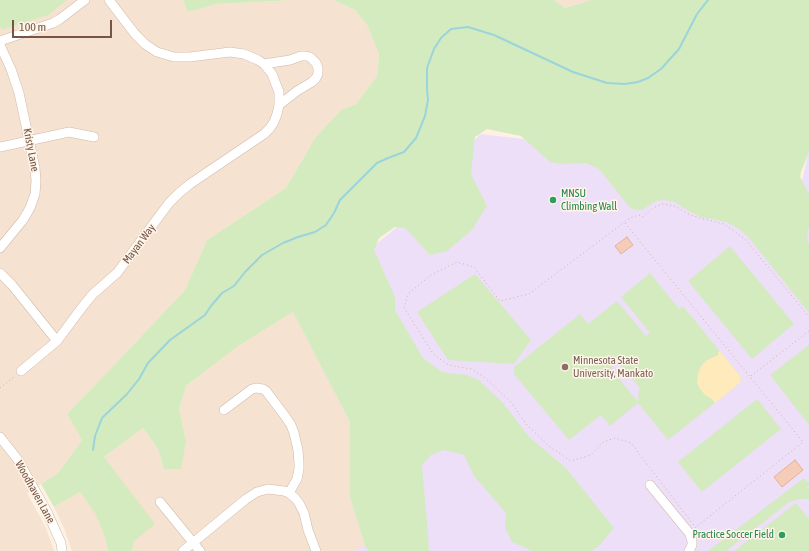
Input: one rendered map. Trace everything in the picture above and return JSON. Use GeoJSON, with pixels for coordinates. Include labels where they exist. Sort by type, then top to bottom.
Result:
{"type":"FeatureCollection","features":[{"type":"Feature","properties":{"kind":"street"},"geometry":{"type":"LineString","coordinates":[[0,41],[52,23],[85,0]]}},
{"type":"Feature","properties":{"kind":"street","name":"Mayan Way"},"geometry":{"type":"LineString","coordinates":[[21,371],[57,341],[93,294],[117,273],[169,203],[190,184],[264,134],[274,122],[277,114],[279,92],[272,74],[264,64],[244,54],[230,52],[190,57],[174,57],[157,52],[134,34],[109,0]]}},
{"type":"Feature","properties":{"kind":"street","name":"Kristy Lane"},"geometry":{"type":"LineString","coordinates":[[0,44],[11,69],[19,93],[30,141],[36,181],[35,194],[30,208],[23,220],[0,248]]}},
{"type":"Feature","properties":{"kind":"street"},"geometry":{"type":"LineString","coordinates":[[264,64],[306,56],[310,57],[316,63],[318,68],[318,74],[312,82],[279,105]]}},
{"type":"Feature","properties":{"kind":"street"},"geometry":{"type":"LineString","coordinates":[[0,148],[69,132],[94,137]]}},
{"type":"Feature","properties":{"kind":"street"},"geometry":{"type":"LineString","coordinates":[[0,273],[12,285],[57,341]]}},
{"type":"Feature","properties":{"kind":"street"},"geometry":{"type":"LineString","coordinates":[[224,410],[252,389],[263,389],[266,391],[291,425],[298,450],[299,469],[297,478],[289,493]]}},
{"type":"Feature","properties":{"kind":"street","name":"Woodhaven Lane"},"geometry":{"type":"LineString","coordinates":[[0,437],[21,465],[45,507],[61,543],[62,551]]}},
{"type":"Feature","properties":{"kind":"street"},"geometry":{"type":"LineString","coordinates":[[650,485],[693,531],[692,545],[688,551]]}},
{"type":"Feature","properties":{"kind":"street"},"geometry":{"type":"LineString","coordinates":[[183,551],[246,499],[257,492],[268,489],[284,491],[295,498],[302,509],[316,551]]}},
{"type":"Feature","properties":{"kind":"street"},"geometry":{"type":"LineString","coordinates":[[160,502],[200,551]]}},
{"type":"Feature","properties":{"kind":"path"},"geometry":{"type":"LineString","coordinates":[[624,223],[697,313],[751,376],[803,442],[693,531],[631,443],[616,438],[603,442],[591,455],[571,461],[550,447],[527,425],[510,401],[484,377],[471,369],[449,366],[434,355],[404,308],[408,294],[431,275],[457,262],[474,267],[500,301],[529,294],[630,218],[639,215],[643,217],[653,208],[662,204],[675,206],[690,215],[724,224],[745,239],[809,317]]}},
{"type":"Feature","properties":{"kind":"path"},"geometry":{"type":"LineString","coordinates":[[751,376],[809,331]]}},
{"type":"Feature","properties":{"kind":"path"},"geometry":{"type":"LineString","coordinates":[[0,388],[21,371]]}},
{"type":"Feature","properties":{"kind":"shaded area"},"geometry":{"type":"Polygon","coordinates":[[[0,0],[183,0],[188,12],[217,4],[285,0],[333,0],[355,10],[367,25],[379,54],[377,76],[356,104],[341,110],[315,138],[286,188],[207,240],[185,290],[67,414],[82,440],[58,473],[27,493],[46,528],[54,551],[0,551],[0,0]]]}},
{"type":"Feature","properties":{"kind":"shaded area"},"geometry":{"type":"Polygon","coordinates":[[[554,0],[591,0],[565,8],[554,0]]]}},
{"type":"Feature","properties":{"kind":"shaded area","name":"Minnesota State University, Mankato"},"geometry":{"type":"Polygon","coordinates":[[[480,134],[542,141],[794,215],[809,150],[809,551],[355,551],[365,545],[350,497],[350,422],[293,312],[402,223],[480,134]]]}},
{"type":"Feature","properties":{"kind":"shaded area"},"geometry":{"type":"Polygon","coordinates":[[[293,312],[350,422],[350,497],[365,546],[355,551],[132,551],[134,541],[104,457],[143,428],[158,449],[164,469],[186,441],[179,409],[186,386],[237,347],[293,312]]]}},
{"type":"Feature","properties":{"kind":"shaded area"},"geometry":{"type":"Polygon","coordinates":[[[80,492],[95,512],[105,537],[108,551],[72,551],[64,528],[54,507],[80,492]]]}},
{"type":"Feature","properties":{"kind":"green space"},"geometry":{"type":"Polygon","coordinates":[[[0,0],[67,0],[48,15],[2,30],[0,26],[0,0]]]}},
{"type":"Feature","properties":{"kind":"green space"},"geometry":{"type":"Polygon","coordinates":[[[183,0],[285,0],[217,4],[188,12],[183,0]]]}},
{"type":"Feature","properties":{"kind":"green space"},"geometry":{"type":"Polygon","coordinates":[[[333,0],[554,0],[565,8],[591,0],[809,0],[809,152],[800,177],[809,194],[809,227],[807,235],[809,246],[809,313],[749,238],[739,229],[726,222],[701,217],[675,202],[664,200],[656,201],[642,210],[631,209],[599,169],[586,163],[562,164],[550,162],[521,136],[487,129],[475,137],[471,174],[487,206],[472,230],[447,251],[430,255],[405,228],[395,227],[379,238],[374,250],[395,297],[395,310],[423,358],[442,372],[467,375],[480,381],[503,403],[529,437],[566,468],[614,528],[599,546],[591,551],[532,551],[512,542],[505,528],[506,513],[474,476],[464,455],[444,450],[431,455],[422,465],[429,551],[368,551],[365,546],[350,497],[350,422],[293,312],[237,347],[186,386],[179,409],[186,441],[181,469],[164,469],[158,449],[143,428],[104,457],[155,524],[134,541],[132,551],[108,551],[105,537],[95,513],[80,492],[54,507],[41,484],[58,473],[82,440],[67,414],[185,290],[207,240],[286,188],[315,138],[341,110],[356,104],[377,76],[379,54],[367,25],[355,10],[333,0]]]}},
{"type":"Feature","properties":{"kind":"green space"},"geometry":{"type":"Polygon","coordinates":[[[730,246],[794,324],[752,359],[688,281],[730,246]]]}},
{"type":"Feature","properties":{"kind":"green space"},"geometry":{"type":"Polygon","coordinates":[[[650,273],[679,309],[683,306],[741,377],[740,383],[668,440],[638,403],[610,426],[601,415],[569,440],[514,374],[514,367],[580,314],[588,324],[617,301],[646,336],[650,333],[621,297],[650,273]],[[612,355],[612,370],[638,402],[639,387],[612,355]]]}},
{"type":"Feature","properties":{"kind":"green space"},"geometry":{"type":"Polygon","coordinates":[[[475,274],[531,340],[514,364],[448,360],[417,312],[475,274]]]}},
{"type":"Feature","properties":{"kind":"green space"},"geometry":{"type":"Polygon","coordinates":[[[809,345],[809,425],[770,375],[809,345]]]}},
{"type":"Feature","properties":{"kind":"green space"},"geometry":{"type":"Polygon","coordinates":[[[757,399],[781,429],[702,492],[678,462],[757,399]]]}},
{"type":"Feature","properties":{"kind":"green space"},"geometry":{"type":"Polygon","coordinates":[[[804,478],[809,483],[807,488],[809,489],[809,499],[798,499],[788,503],[726,551],[708,551],[804,478]]]}},
{"type":"Feature","properties":{"kind":"green space","name":"Practice Soccer Field"},"geometry":{"type":"Polygon","coordinates":[[[796,503],[809,519],[809,551],[734,551],[796,503]]]}},
{"type":"Feature","properties":{"kind":"sand"},"geometry":{"type":"Polygon","coordinates":[[[719,350],[741,377],[740,383],[715,403],[711,398],[705,395],[697,383],[701,366],[707,360],[718,355],[719,350]]]}},
{"type":"Feature","properties":{"kind":"building"},"geometry":{"type":"Polygon","coordinates":[[[627,237],[633,245],[621,254],[615,246],[627,237]]]}},
{"type":"Feature","properties":{"kind":"building"},"geometry":{"type":"Polygon","coordinates":[[[795,460],[803,470],[782,487],[774,477],[795,460]]]}},
{"type":"Feature","properties":{"kind":"waterway"},"geometry":{"type":"LineString","coordinates":[[93,450],[95,436],[102,418],[127,394],[139,379],[148,363],[170,340],[205,315],[222,293],[234,286],[245,272],[262,255],[283,243],[315,232],[326,225],[340,200],[377,163],[404,152],[416,138],[425,116],[428,100],[427,68],[434,49],[441,38],[451,29],[468,27],[494,35],[573,72],[607,83],[625,84],[638,82],[648,78],[661,69],[679,49],[697,14],[708,0]]}},
{"type":"Feature","properties":{"kind":"place","name":"MNSU Climbing Wall"},"geometry":{"type":"Point","coordinates":[553,200]}},
{"type":"Feature","properties":{"kind":"place","name":"Minnesota State University, Mankato"},"geometry":{"type":"Point","coordinates":[565,367]}},
{"type":"Feature","properties":{"kind":"place","name":"Practice Soccer Field"},"geometry":{"type":"Point","coordinates":[782,535]}}]}
